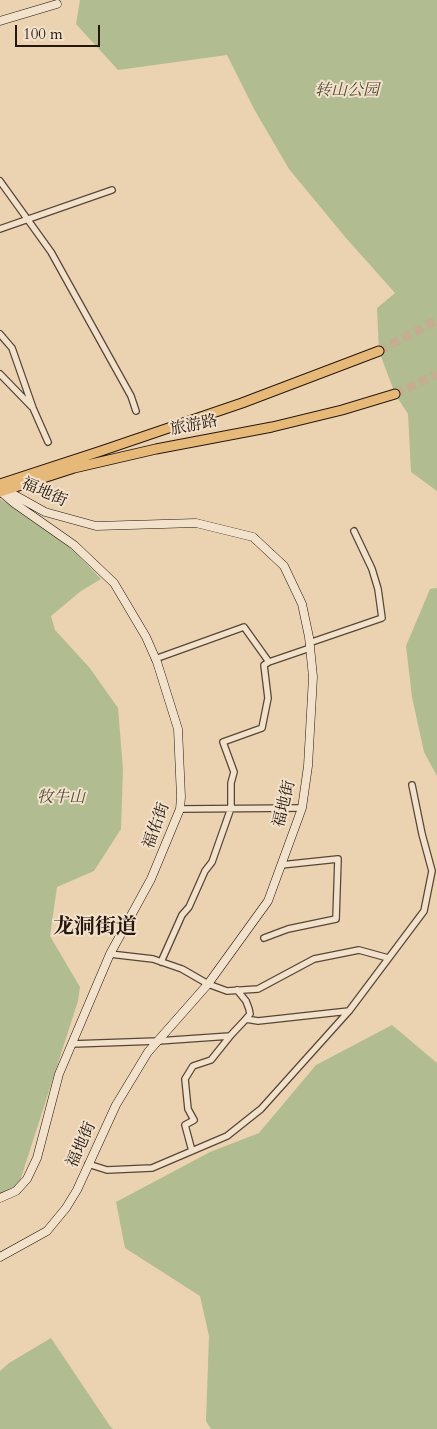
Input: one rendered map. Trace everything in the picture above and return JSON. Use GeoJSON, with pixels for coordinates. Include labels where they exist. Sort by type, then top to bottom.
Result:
{"type":"FeatureCollection","features":[{"type":"Feature","properties":{"kind":"main road","name":"旅游路"},"geometry":{"type":"LineString","coordinates":[[1,490],[111,448],[242,403],[380,350]]}},
{"type":"Feature","properties":{"kind":"main road","name":"旅游路"},"geometry":{"type":"LineString","coordinates":[[1,490],[74,468],[342,410],[395,394]]}},
{"type":"Feature","properties":{"kind":"street"},"geometry":{"type":"LineString","coordinates":[[0,21],[57,4]]}},
{"type":"Feature","properties":{"kind":"street"},"geometry":{"type":"LineString","coordinates":[[0,181],[51,252],[131,396],[136,411]]}},
{"type":"Feature","properties":{"kind":"street"},"geometry":{"type":"LineString","coordinates":[[0,229],[112,190]]}},
{"type":"Feature","properties":{"kind":"street"},"geometry":{"type":"LineString","coordinates":[[0,334],[12,348],[33,408],[48,442]]}},
{"type":"Feature","properties":{"kind":"street"},"geometry":{"type":"LineString","coordinates":[[0,374],[33,408]]}},
{"type":"Feature","properties":{"kind":"street","name":"福地街"},"geometry":{"type":"LineString","coordinates":[[0,1257],[47,1232],[66,1208],[77,1190],[116,1105],[148,1052],[208,984],[268,901],[302,808],[308,766],[313,676],[310,646],[302,604],[284,566],[253,537],[196,523],[96,526],[45,512],[1,490]]}},
{"type":"Feature","properties":{"kind":"street","name":"福佑街"},"geometry":{"type":"LineString","coordinates":[[0,1198],[16,1191],[27,1179],[37,1158],[58,1078],[110,954],[151,879],[180,809],[178,729],[146,636],[114,583],[74,545],[14,503],[1,490]]}},
{"type":"Feature","properties":{"kind":"street"},"geometry":{"type":"LineString","coordinates":[[161,962],[182,915],[189,907],[205,871],[212,862],[231,808],[231,783],[234,772],[223,742],[262,728],[268,698],[264,665],[382,618],[378,589],[372,569],[354,531]]}},
{"type":"Feature","properties":{"kind":"street"},"geometry":{"type":"LineString","coordinates":[[155,658],[244,627],[269,662]]}},
{"type":"Feature","properties":{"kind":"street"},"geometry":{"type":"LineString","coordinates":[[88,1164],[107,1170],[152,1168],[227,1136],[261,1109],[350,1011],[424,911],[432,871],[412,785]]}},
{"type":"Feature","properties":{"kind":"street"},"geometry":{"type":"LineString","coordinates":[[180,809],[302,808]]}},
{"type":"Feature","properties":{"kind":"street"},"geometry":{"type":"LineString","coordinates":[[264,938],[288,929],[336,919],[338,859],[281,864]]}},
{"type":"Feature","properties":{"kind":"street"},"geometry":{"type":"LineString","coordinates":[[110,954],[153,959],[182,969],[208,984],[228,991],[258,989],[314,959],[323,957],[359,950],[388,958]]}},
{"type":"Feature","properties":{"kind":"street"},"geometry":{"type":"LineString","coordinates":[[192,1151],[185,1124],[194,1120],[188,1109],[185,1079],[194,1066],[211,1060],[250,1014],[246,1001],[237,990]]}},
{"type":"Feature","properties":{"kind":"street"},"geometry":{"type":"LineString","coordinates":[[246,1020],[258,1022],[350,1011]]}},
{"type":"Feature","properties":{"kind":"street"},"geometry":{"type":"LineString","coordinates":[[72,1044],[158,1042],[230,1036]]}},
{"type":"Feature","properties":{"kind":"green space","name":"转山公园"},"geometry":{"type":"Polygon","coordinates":[[[80,0],[437,0],[437,491],[411,472],[408,414],[395,394],[379,351],[377,308],[395,293],[346,238],[289,169],[254,109],[227,55],[118,70],[76,24],[80,0]]]}},
{"type":"Feature","properties":{"kind":"green space","name":"牧牛山"},"geometry":{"type":"Polygon","coordinates":[[[0,499],[56,536],[101,579],[81,591],[51,616],[55,630],[89,667],[118,708],[123,769],[121,829],[94,871],[57,887],[50,936],[80,987],[78,1001],[18,1187],[0,1194],[0,499]]]}},
{"type":"Feature","properties":{"kind":"green space"},"geometry":{"type":"Polygon","coordinates":[[[437,588],[437,776],[424,752],[412,697],[406,646],[430,589],[437,588]]]}},
{"type":"Feature","properties":{"kind":"green space"},"geometry":{"type":"Polygon","coordinates":[[[392,1025],[437,1063],[437,1429],[211,1429],[206,1421],[209,1336],[200,1296],[125,1248],[116,1202],[210,1152],[259,1133],[316,1065],[392,1025]]]}},
{"type":"Feature","properties":{"kind":"green space"},"geometry":{"type":"Polygon","coordinates":[[[51,1338],[113,1429],[0,1429],[0,1371],[9,1363],[51,1338]]]}},
{"type":"Feature","properties":{"kind":"tunnel"},"geometry":{"type":"LineString","coordinates":[[379,351],[437,320]]}},
{"type":"Feature","properties":{"kind":"tunnel"},"geometry":{"type":"LineString","coordinates":[[395,394],[437,374]]}},
{"type":"Feature","properties":{"kind":"district","name":"龙洞街道"},"geometry":{"type":"Point","coordinates":[95,928]}}]}
